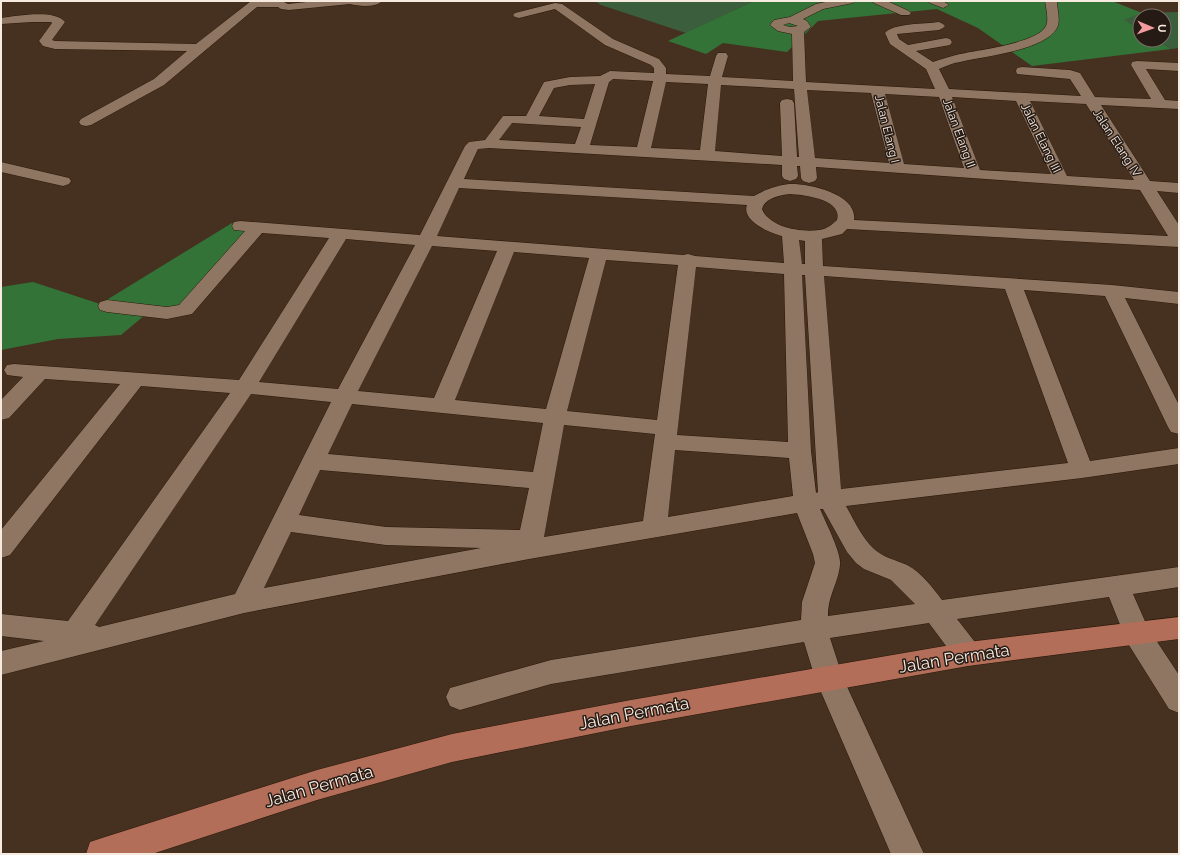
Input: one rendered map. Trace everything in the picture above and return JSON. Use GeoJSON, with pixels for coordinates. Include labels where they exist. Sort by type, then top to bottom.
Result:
{"type":"FeatureCollection","features":[{"type":"Feature","properties":{"kind":"main road","name":"Jalan Permata"},"geometry":{"type":"LineString","coordinates":[[102,854],[317,785],[452,748],[631,712],[968,654],[1179,628]]}},
{"type":"Feature","properties":{"kind":"street"},"geometry":{"type":"LineString","coordinates":[[86,122],[155,85],[256,2],[281,4],[285,7],[292,7],[349,1],[364,3],[376,1]]}},
{"type":"Feature","properties":{"kind":"street"},"geometry":{"type":"LineString","coordinates":[[823,3],[849,1]]}},
{"type":"Feature","properties":{"kind":"street"},"geometry":{"type":"LineString","coordinates":[[878,1],[905,13]]}},
{"type":"Feature","properties":{"kind":"street"},"geometry":{"type":"LineString","coordinates":[[939,26],[892,31],[891,37],[904,49],[932,67],[959,58],[1004,50],[1046,34],[1053,22],[1051,1]]}},
{"type":"Feature","properties":{"kind":"street"},"geometry":{"type":"LineString","coordinates":[[823,3],[848,15]]}},
{"type":"Feature","properties":{"kind":"street"},"geometry":{"type":"LineString","coordinates":[[785,45],[784,29],[778,27],[776,23],[780,21],[798,24],[828,8],[823,3]]}},
{"type":"Feature","properties":{"kind":"street"},"geometry":{"type":"LineString","coordinates":[[519,15],[558,6],[609,42],[655,62],[660,68],[660,77],[643,152]]}},
{"type":"Feature","properties":{"kind":"street"},"geometry":{"type":"LineString","coordinates":[[1,21],[42,18],[56,20],[59,22],[45,41],[55,45],[199,48]]}},
{"type":"Feature","properties":{"kind":"street"},"geometry":{"type":"LineString","coordinates":[[790,189],[793,85],[798,24]]}},
{"type":"Feature","properties":{"kind":"street"},"geometry":{"type":"LineString","coordinates":[[904,49],[946,42]]}},
{"type":"Feature","properties":{"kind":"street"},"geometry":{"type":"LineString","coordinates":[[707,156],[715,80],[722,56]]}},
{"type":"Feature","properties":{"kind":"street"},"geometry":{"type":"LineString","coordinates":[[1161,104],[1137,65],[1179,66]]}},
{"type":"Feature","properties":{"kind":"street","name":"Jalan Elang II"},"geometry":{"type":"LineString","coordinates":[[932,67],[974,174]]}},
{"type":"Feature","properties":{"kind":"street"},"geometry":{"type":"LineString","coordinates":[[786,69],[793,85],[807,163],[810,191]]}},
{"type":"Feature","properties":{"kind":"street","name":"Jalan Elang IV"},"geometry":{"type":"LineString","coordinates":[[1022,71],[1074,75],[1178,237]]}},
{"type":"Feature","properties":{"kind":"street"},"geometry":{"type":"LineString","coordinates":[[531,119],[549,84],[570,81],[603,80],[610,76],[620,75],[1179,105]]}},
{"type":"Feature","properties":{"kind":"street"},"geometry":{"type":"LineString","coordinates":[[1144,77],[1179,79]]}},
{"type":"Feature","properties":{"kind":"street"},"geometry":{"type":"LineString","coordinates":[[581,149],[588,123],[603,80]]}},
{"type":"Feature","properties":{"kind":"street","name":"Jalan Elang I"},"geometry":{"type":"LineString","coordinates":[[877,89],[898,169]]}},
{"type":"Feature","properties":{"kind":"street","name":"Jalan Elang III"},"geometry":{"type":"LineString","coordinates":[[1021,97],[1061,179]]}},
{"type":"Feature","properties":{"kind":"street"},"geometry":{"type":"LineString","coordinates":[[489,144],[506,120],[512,118],[588,123]]}},
{"type":"Feature","properties":{"kind":"street"},"geometry":{"type":"LineString","coordinates":[[244,602],[312,461],[427,239],[472,147],[479,144],[489,144],[643,152],[1179,188]]}},
{"type":"Feature","properties":{"kind":"street"},"geometry":{"type":"LineString","coordinates":[[1,166],[63,181]]}},
{"type":"Feature","properties":{"kind":"street"},"geometry":{"type":"LineString","coordinates":[[454,183],[756,201],[769,193],[790,189],[810,191],[829,197],[836,201],[845,217]]}},
{"type":"Feature","properties":{"kind":"street"},"geometry":{"type":"LineString","coordinates":[[756,201],[754,212],[763,222],[779,231],[790,234],[813,235],[832,231],[845,217]]}},
{"type":"Feature","properties":{"kind":"street"},"geometry":{"type":"LineString","coordinates":[[845,217],[1178,237]]}},
{"type":"Feature","properties":{"kind":"street"},"geometry":{"type":"LineString","coordinates":[[108,306],[167,314],[185,310],[249,226],[1112,291],[1179,298]]}},
{"type":"Feature","properties":{"kind":"street"},"geometry":{"type":"LineString","coordinates":[[75,633],[245,387],[341,233]]}},
{"type":"Feature","properties":{"kind":"street"},"geometry":{"type":"LineString","coordinates":[[790,234],[803,268],[817,500],[828,564],[815,602],[814,629],[829,678],[908,854]]}},
{"type":"Feature","properties":{"kind":"street"},"geometry":{"type":"LineString","coordinates":[[813,235],[803,268],[800,451],[817,500],[838,514],[856,545],[865,556],[874,562],[900,573],[920,591],[968,654]]}},
{"type":"Feature","properties":{"kind":"street"},"geometry":{"type":"LineString","coordinates":[[442,406],[508,246]]}},
{"type":"Feature","properties":{"kind":"street"},"geometry":{"type":"LineString","coordinates":[[530,544],[555,417],[600,253]]}},
{"type":"Feature","properties":{"kind":"street"},"geometry":{"type":"LineString","coordinates":[[654,528],[688,260]]}},
{"type":"Feature","properties":{"kind":"street"},"geometry":{"type":"LineString","coordinates":[[1013,284],[1082,470]]}},
{"type":"Feature","properties":{"kind":"street"},"geometry":{"type":"LineString","coordinates":[[1112,291],[1179,427]]}},
{"type":"Feature","properties":{"kind":"street"},"geometry":{"type":"LineString","coordinates":[[14,370],[245,387],[555,417],[665,435],[800,451]]}},
{"type":"Feature","properties":{"kind":"street"},"geometry":{"type":"LineString","coordinates":[[1,413],[40,372]]}},
{"type":"Feature","properties":{"kind":"street"},"geometry":{"type":"LineString","coordinates":[[1,548],[136,378]]}},
{"type":"Feature","properties":{"kind":"street"},"geometry":{"type":"LineString","coordinates":[[1,664],[244,602],[530,544],[654,528],[817,500],[1082,470],[1179,456]]}},
{"type":"Feature","properties":{"kind":"street"},"geometry":{"type":"LineString","coordinates":[[312,461],[543,481]]}},
{"type":"Feature","properties":{"kind":"street"},"geometry":{"type":"LineString","coordinates":[[282,522],[386,536],[530,544]]}},
{"type":"Feature","properties":{"kind":"street"},"geometry":{"type":"LineString","coordinates":[[460,697],[552,672],[814,629],[1179,577]]}},
{"type":"Feature","properties":{"kind":"street"},"geometry":{"type":"LineString","coordinates":[[1117,586],[1137,634],[1179,700]]}},
{"type":"Feature","properties":{"kind":"street"},"geometry":{"type":"LineString","coordinates":[[1,624],[75,633],[114,635]]}},
{"type":"Feature","properties":{"kind":"green space"},"geometry":{"type":"Polygon","coordinates":[[[595,1],[754,1],[686,33],[601,5],[595,1]]]}},
{"type":"Feature","properties":{"kind":"green space"},"geometry":{"type":"Polygon","coordinates":[[[754,1],[1112,1],[1132,9],[1132,17],[1124,20],[1132,25],[1132,48],[1171,49],[1032,66],[978,28],[937,9],[818,21],[787,52],[723,43],[706,54],[668,41],[754,1]]]}},
{"type":"Feature","properties":{"kind":"green space"},"geometry":{"type":"Polygon","coordinates":[[[1172,12],[1179,12],[1179,48],[1171,49],[1169,48],[1172,48],[1172,12]]]}},
{"type":"Feature","properties":{"kind":"green space"},"geometry":{"type":"Polygon","coordinates":[[[1132,17],[1132,25],[1123,20],[1132,17]]]}},
{"type":"Feature","properties":{"kind":"green space"},"geometry":{"type":"Polygon","coordinates":[[[232,223],[254,237],[188,311],[151,310],[121,335],[58,339],[1,350],[1,287],[33,282],[100,304],[232,223]]]}}]}
